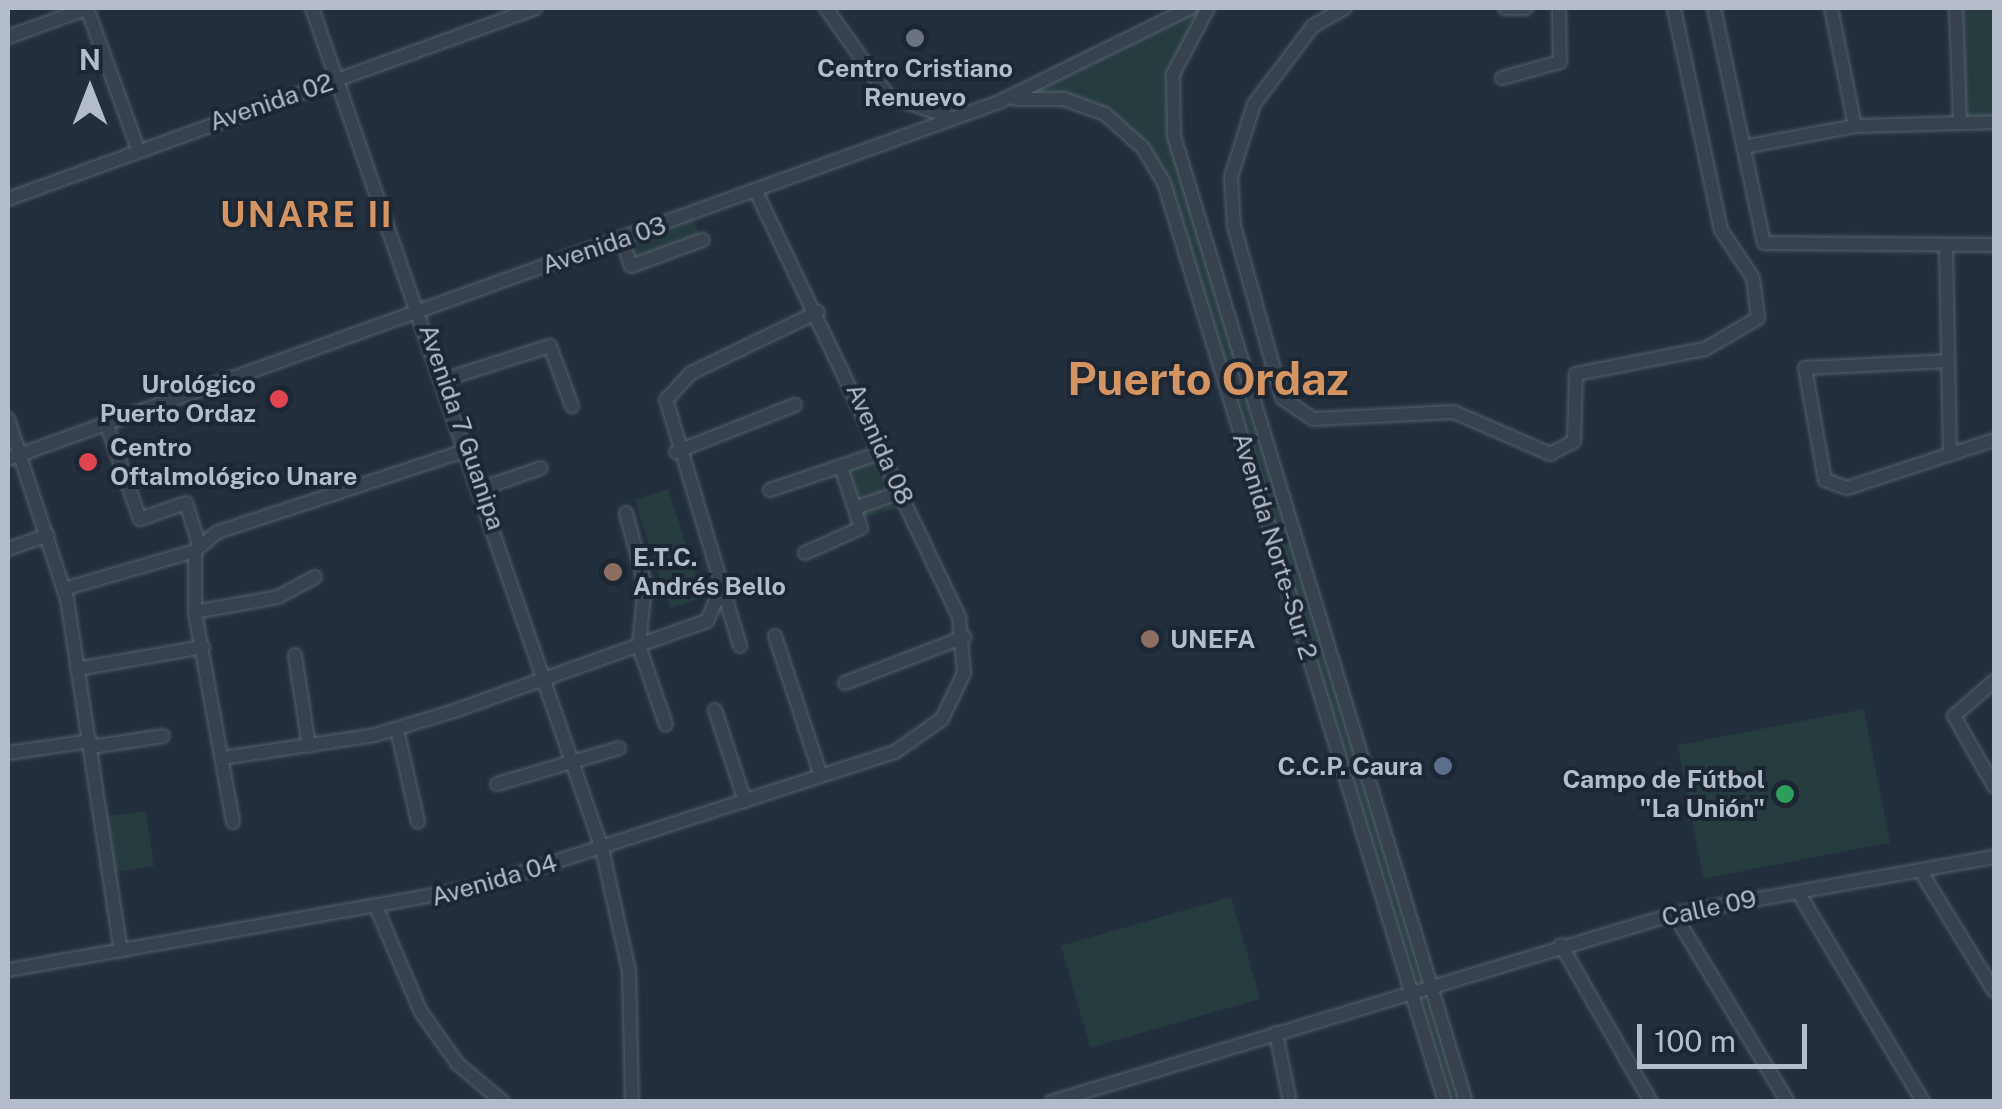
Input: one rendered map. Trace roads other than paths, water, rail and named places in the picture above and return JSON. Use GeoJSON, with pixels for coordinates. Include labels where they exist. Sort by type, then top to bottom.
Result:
{"type":"FeatureCollection","features":[{"type":"Feature","properties":{"kind":"street"},"geometry":{"type":"LineString","coordinates":[[8,37],[88,8],[138,149]]}},
{"type":"Feature","properties":{"kind":"street","name":"Avenida 7 Guanipa"},"geometry":{"type":"LineString","coordinates":[[312,8],[446,379],[602,848],[629,971],[632,1102]]}},
{"type":"Feature","properties":{"kind":"street","name":"Avenida 02"},"geometry":{"type":"LineString","coordinates":[[8,199],[338,79],[500,14],[536,8]]}},
{"type":"Feature","properties":{"kind":"street"},"geometry":{"type":"LineString","coordinates":[[826,8],[888,96],[922,114],[960,116]]}},
{"type":"Feature","properties":{"kind":"street","name":"Avenida 03"},"geometry":{"type":"LineString","coordinates":[[14,456],[999,102],[1190,8]]}},
{"type":"Feature","properties":{"kind":"street","name":"Avenida Norte-Sur 2"},"geometry":{"type":"LineString","coordinates":[[1208,8],[1173,74],[1174,136],[1466,1102]]}},
{"type":"Feature","properties":{"kind":"street"},"geometry":{"type":"LineString","coordinates":[[1346,8],[1319,20],[1263,92],[1232,177],[1234,226],[1282,398],[1313,420],[1454,412],[1550,454],[1574,441],[1576,374],[1705,348],[1758,318],[1752,278],[1720,230],[1674,8]]}},
{"type":"Feature","properties":{"kind":"street"},"geometry":{"type":"LineString","coordinates":[[1505,8],[1526,8]]}},
{"type":"Feature","properties":{"kind":"street"},"geometry":{"type":"LineString","coordinates":[[1502,78],[1560,62],[1558,8]]}},
{"type":"Feature","properties":{"kind":"street"},"geometry":{"type":"LineString","coordinates":[[1714,8],[1764,243],[1994,245]]}},
{"type":"Feature","properties":{"kind":"street"},"geometry":{"type":"LineString","coordinates":[[1831,8],[1856,126]]}},
{"type":"Feature","properties":{"kind":"street"},"geometry":{"type":"LineString","coordinates":[[1956,8],[1960,123]]}},
{"type":"Feature","properties":{"kind":"street","name":"Avenida Norte-Sur 2"},"geometry":{"type":"LineString","coordinates":[[999,102],[1048,96],[1092,108],[1133,136],[1164,183],[1445,1102]]}},
{"type":"Feature","properties":{"kind":"street"},"geometry":{"type":"LineString","coordinates":[[1742,148],[1856,126],[1994,122]]}},
{"type":"Feature","properties":{"kind":"street","name":"Avenida 08"},"geometry":{"type":"LineString","coordinates":[[756,191],[818,312],[964,637]]}},
{"type":"Feature","properties":{"kind":"street"},"geometry":{"type":"LineString","coordinates":[[622,240],[631,266],[702,240]]}},
{"type":"Feature","properties":{"kind":"street"},"geometry":{"type":"LineString","coordinates":[[1946,246],[1950,454]]}},
{"type":"Feature","properties":{"kind":"street"},"geometry":{"type":"LineString","coordinates":[[740,646],[665,411],[678,380],[818,312]]}},
{"type":"Feature","properties":{"kind":"street"},"geometry":{"type":"LineString","coordinates":[[446,379],[550,346],[572,406]]}},
{"type":"Feature","properties":{"kind":"street"},"geometry":{"type":"LineString","coordinates":[[1948,361],[1810,365],[1802,377],[1828,486],[1994,440]]}},
{"type":"Feature","properties":{"kind":"street"},"geometry":{"type":"LineString","coordinates":[[676,452],[795,405]]}},
{"type":"Feature","properties":{"kind":"street"},"geometry":{"type":"LineString","coordinates":[[8,419],[14,456],[48,536],[64,590],[121,951]]}},
{"type":"Feature","properties":{"kind":"street"},"geometry":{"type":"LineString","coordinates":[[106,423],[140,519],[186,503],[197,548],[195,612],[233,822]]}},
{"type":"Feature","properties":{"kind":"street"},"geometry":{"type":"LineString","coordinates":[[64,590],[197,548],[470,450]]}},
{"type":"Feature","properties":{"kind":"street"},"geometry":{"type":"LineString","coordinates":[[770,490],[883,452]]}},
{"type":"Feature","properties":{"kind":"street"},"geometry":{"type":"LineString","coordinates":[[805,553],[857,531],[860,512],[841,466]]}},
{"type":"Feature","properties":{"kind":"street"},"geometry":{"type":"LineString","coordinates":[[483,488],[542,468]]}},
{"type":"Feature","properties":{"kind":"street"},"geometry":{"type":"LineString","coordinates":[[860,512],[901,492]]}},
{"type":"Feature","properties":{"kind":"street"},"geometry":{"type":"LineString","coordinates":[[626,513],[645,585],[639,646],[666,725]]}},
{"type":"Feature","properties":{"kind":"street"},"geometry":{"type":"LineString","coordinates":[[8,549],[48,536]]}},
{"type":"Feature","properties":{"kind":"street"},"geometry":{"type":"LineString","coordinates":[[195,612],[278,597],[315,577]]}},
{"type":"Feature","properties":{"kind":"street"},"geometry":{"type":"LineString","coordinates":[[222,758],[397,730],[708,621],[721,590]]}},
{"type":"Feature","properties":{"kind":"street"},"geometry":{"type":"LineString","coordinates":[[775,636],[822,776]]}},
{"type":"Feature","properties":{"kind":"street"},"geometry":{"type":"LineString","coordinates":[[845,683],[964,637]]}},
{"type":"Feature","properties":{"kind":"street","name":"Avenida 04"},"geometry":{"type":"LineString","coordinates":[[8,970],[377,909],[602,848],[822,776],[915,742],[952,705],[964,637]]}},
{"type":"Feature","properties":{"kind":"street"},"geometry":{"type":"LineString","coordinates":[[78,669],[202,646]]}},
{"type":"Feature","properties":{"kind":"street"},"geometry":{"type":"LineString","coordinates":[[295,655],[309,746]]}},
{"type":"Feature","properties":{"kind":"street"},"geometry":{"type":"LineString","coordinates":[[1994,680],[1955,708],[1994,786]]}},
{"type":"Feature","properties":{"kind":"street"},"geometry":{"type":"LineString","coordinates":[[715,710],[745,801]]}},
{"type":"Feature","properties":{"kind":"street"},"geometry":{"type":"LineString","coordinates":[[397,730],[418,822]]}},
{"type":"Feature","properties":{"kind":"street"},"geometry":{"type":"LineString","coordinates":[[8,753],[163,736]]}},
{"type":"Feature","properties":{"kind":"street"},"geometry":{"type":"LineString","coordinates":[[497,784],[576,764],[619,748]]}},
{"type":"Feature","properties":{"kind":"street","name":"Calle 09"},"geometry":{"type":"LineString","coordinates":[[1051,1102],[1674,914],[1922,875],[1994,857]]}},
{"type":"Feature","properties":{"kind":"street"},"geometry":{"type":"LineString","coordinates":[[1922,875],[1994,991]]}},
{"type":"Feature","properties":{"kind":"street"},"geometry":{"type":"LineString","coordinates":[[1798,892],[1924,1102]]}},
{"type":"Feature","properties":{"kind":"street"},"geometry":{"type":"LineString","coordinates":[[377,909],[421,1012],[458,1064],[503,1102]]}},
{"type":"Feature","properties":{"kind":"street"},"geometry":{"type":"LineString","coordinates":[[1674,914],[1788,1102]]}},
{"type":"Feature","properties":{"kind":"street"},"geometry":{"type":"LineString","coordinates":[[1561,945],[1650,1102]]}},
{"type":"Feature","properties":{"kind":"street"},"geometry":{"type":"LineString","coordinates":[[1276,1033],[1290,1102]]}},
{"type":"Feature","properties":{"kind":"place","name":"Centro Cristiano Renuevo"},"geometry":{"type":"Point","coordinates":[915,38]}},
{"type":"Feature","properties":{"kind":"place","name":"Urológico Puerto Ordaz"},"geometry":{"type":"Point","coordinates":[279,399]}},
{"type":"Feature","properties":{"kind":"place","name":"Centro Oftalmológico Unare"},"geometry":{"type":"Point","coordinates":[88,462]}},
{"type":"Feature","properties":{"kind":"place","name":"E.T.C. Andrés Bello"},"geometry":{"type":"Point","coordinates":[613,572]}},
{"type":"Feature","properties":{"kind":"place","name":"UNEFA"},"geometry":{"type":"Point","coordinates":[1150,639]}},
{"type":"Feature","properties":{"kind":"place","name":"C.C.P. Caura"},"geometry":{"type":"Point","coordinates":[1443,766]}},
{"type":"Feature","properties":{"kind":"place","name":"Campo de Fútbol \"La Unión\""},"geometry":{"type":"Point","coordinates":[1785,794]}},
{"type":"Feature","properties":{"kind":"district","name":"UNARE II"},"geometry":{"type":"Point","coordinates":[307,215]}},
{"type":"Feature","properties":{"kind":"district","name":"Puerto Ordaz"},"geometry":{"type":"Point","coordinates":[1208,379]}}]}
